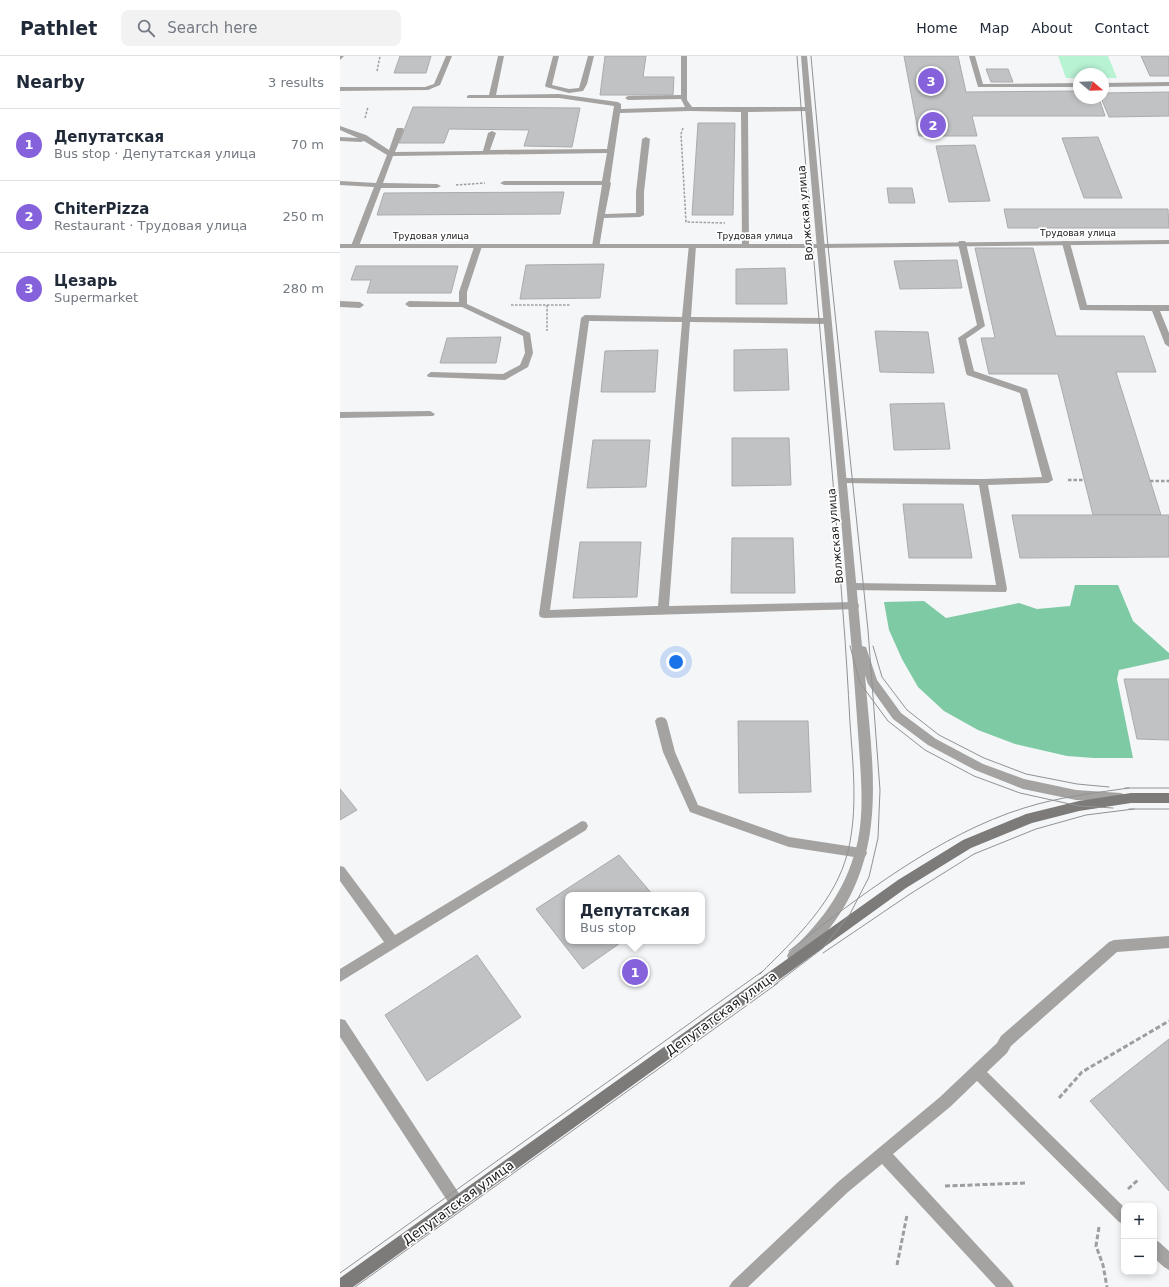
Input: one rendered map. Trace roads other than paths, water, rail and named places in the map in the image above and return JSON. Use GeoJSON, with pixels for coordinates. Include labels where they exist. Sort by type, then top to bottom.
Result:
{"type":"FeatureCollection","features":[{"type":"Feature","properties":{"kind":"main road","name":"Депутатская улица"},"geometry":{"type":"LineString","coordinates":[[340,1287],[902,884],[967,844],[1030,818],[1079,806],[1131,798],[1169,798]]}},
{"type":"Feature","properties":{"kind":"street"},"geometry":{"type":"LineString","coordinates":[[340,89],[426,89],[437,85],[449,56]]}},
{"type":"Feature","properties":{"kind":"street"},"geometry":{"type":"LineString","coordinates":[[492,97],[501,56]]}},
{"type":"Feature","properties":{"kind":"street"},"geometry":{"type":"LineString","coordinates":[[556,56],[548,86],[569,91],[581,90],[591,56]]}},
{"type":"Feature","properties":{"kind":"street"},"geometry":{"type":"LineString","coordinates":[[684,56],[684,98],[690,109]]}},
{"type":"Feature","properties":{"kind":"street","name":"Волжская улица"},"geometry":{"type":"LineString","coordinates":[[767,980],[812,940],[838,908],[856,873],[865,836],[868,789],[843,480],[820,246],[804,56]]}},
{"type":"Feature","properties":{"kind":"street"},"geometry":{"type":"LineString","coordinates":[[972,56],[980,86],[1073,85]]}},
{"type":"Feature","properties":{"kind":"street"},"geometry":{"type":"LineString","coordinates":[[1109,85],[1169,84]]}},
{"type":"Feature","properties":{"kind":"street"},"geometry":{"type":"LineString","coordinates":[[468,97],[559,96],[618,104],[607,183],[596,246]]}},
{"type":"Feature","properties":{"kind":"street"},"geometry":{"type":"LineString","coordinates":[[628,98],[684,98]]}},
{"type":"Feature","properties":{"kind":"street"},"geometry":{"type":"LineString","coordinates":[[617,111],[690,109],[808,109]]}},
{"type":"Feature","properties":{"kind":"street"},"geometry":{"type":"LineString","coordinates":[[744,110],[746,246]]}},
{"type":"Feature","properties":{"kind":"street"},"geometry":{"type":"LineString","coordinates":[[340,128],[367,140],[390,154],[611,151]]}},
{"type":"Feature","properties":{"kind":"street"},"geometry":{"type":"LineString","coordinates":[[355,246],[400,130]]}},
{"type":"Feature","properties":{"kind":"street"},"geometry":{"type":"LineString","coordinates":[[486,152],[492,133]]}},
{"type":"Feature","properties":{"kind":"street"},"geometry":{"type":"LineString","coordinates":[[340,139],[367,140]]}},
{"type":"Feature","properties":{"kind":"street"},"geometry":{"type":"LineString","coordinates":[[601,216],[640,215],[640,192],[646,139]]}},
{"type":"Feature","properties":{"kind":"street"},"geometry":{"type":"LineString","coordinates":[[504,182],[607,183]]}},
{"type":"Feature","properties":{"kind":"street"},"geometry":{"type":"LineString","coordinates":[[340,183],[359,185],[437,186]]}},
{"type":"Feature","properties":{"kind":"street","name":"Трудовая улица"},"geometry":{"type":"LineString","coordinates":[[340,246],[820,246],[1169,242]]}},
{"type":"Feature","properties":{"kind":"street"},"geometry":{"type":"LineString","coordinates":[[1066,243],[1083,308],[1169,308]]}},
{"type":"Feature","properties":{"kind":"street"},"geometry":{"type":"LineString","coordinates":[[843,480],[983,482],[1048,480],[1024,391],[970,373],[962,338],[981,326],[962,244]]}},
{"type":"Feature","properties":{"kind":"street"},"geometry":{"type":"LineString","coordinates":[[463,305],[463,292],[478,246]]}},
{"type":"Feature","properties":{"kind":"street"},"geometry":{"type":"LineString","coordinates":[[663,610],[692,246]]}},
{"type":"Feature","properties":{"kind":"street"},"geometry":{"type":"LineString","coordinates":[[340,304],[360,305]]}},
{"type":"Feature","properties":{"kind":"street"},"geometry":{"type":"LineString","coordinates":[[409,304],[463,305],[527,335],[529,353],[524,366],[505,377],[431,375]]}},
{"type":"Feature","properties":{"kind":"street"},"geometry":{"type":"LineString","coordinates":[[1155,308],[1169,344]]}},
{"type":"Feature","properties":{"kind":"street"},"geometry":{"type":"LineString","coordinates":[[827,320],[585,318],[544,614],[854,606]]}},
{"type":"Feature","properties":{"kind":"street"},"geometry":{"type":"LineString","coordinates":[[340,415],[430,414]]}},
{"type":"Feature","properties":{"kind":"street"},"geometry":{"type":"LineString","coordinates":[[852,587],[1002,588],[983,482]]}},
{"type":"Feature","properties":{"kind":"street","name":"Депутатская улица"},"geometry":{"type":"LineString","coordinates":[[856,630],[872,681],[897,716],[932,742],[979,767],[1023,784],[1076,795],[1131,798]]}},
{"type":"Feature","properties":{"kind":"street"},"geometry":{"type":"LineString","coordinates":[[661,721],[669,752],[694,808],[789,842],[861,853]]}},
{"type":"Feature","properties":{"kind":"street"},"geometry":{"type":"LineString","coordinates":[[340,976],[582,826]]}},
{"type":"Feature","properties":{"kind":"street"},"geometry":{"type":"LineString","coordinates":[[340,871],[393,943]]}},
{"type":"Feature","properties":{"kind":"street"},"geometry":{"type":"LineString","coordinates":[[737,1287],[842,1186],[945,1102],[1002,1048],[1006,1041],[1114,946],[1169,942]]}},
{"type":"Feature","properties":{"kind":"street"},"geometry":{"type":"LineString","coordinates":[[340,1025],[457,1203]]}},
{"type":"Feature","properties":{"kind":"street"},"geometry":{"type":"LineString","coordinates":[[978,1072],[1121,1214]]}},
{"type":"Feature","properties":{"kind":"street"},"geometry":{"type":"LineString","coordinates":[[883,1154],[1006,1287]]}},
{"type":"Feature","properties":{"kind":"street"},"geometry":{"type":"LineString","coordinates":[[1157,1250],[1169,1262]]}},
{"type":"Feature","properties":{"kind":"tram line"},"geometry":{"type":"LineString","coordinates":[[763,971],[813,918],[834,886],[848,851],[854,804],[838,543],[797,56]]}},
{"type":"Feature","properties":{"kind":"tram line"},"geometry":{"type":"LineString","coordinates":[[811,56],[828,246],[868,630],[873,701]]}},
{"type":"Feature","properties":{"kind":"tram line"},"geometry":{"type":"LineString","coordinates":[[850,646],[860,683],[873,701]]}},
{"type":"Feature","properties":{"kind":"tram line"},"geometry":{"type":"LineString","coordinates":[[873,646],[882,677],[907,710],[939,735],[984,758],[1026,774],[1077,784],[1109,787]]}},
{"type":"Feature","properties":{"kind":"tram line"},"geometry":{"type":"LineString","coordinates":[[857,900],[869,877],[878,838],[880,790],[873,701]]}},
{"type":"Feature","properties":{"kind":"tram line"},"geometry":{"type":"LineString","coordinates":[[873,701],[888,721],[925,750],[974,776],[1020,793],[1053,800]]}},
{"type":"Feature","properties":{"kind":"tram line"},"geometry":{"type":"LineString","coordinates":[[1053,800],[1129,788]]}},
{"type":"Feature","properties":{"kind":"tram line"},"geometry":{"type":"LineString","coordinates":[[1129,788],[1169,788]]}},
{"type":"Feature","properties":{"kind":"tram line"},"geometry":{"type":"LineString","coordinates":[[857,900],[931,850],[962,834],[993,819],[1024,808],[1053,800]]}},
{"type":"Feature","properties":{"kind":"tram line"},"geometry":{"type":"LineString","coordinates":[[1053,800],[1079,806],[1113,808]]}},
{"type":"Feature","properties":{"kind":"tram line"},"geometry":{"type":"LineString","coordinates":[[1129,809],[1134,809]]}},
{"type":"Feature","properties":{"kind":"tram line"},"geometry":{"type":"LineString","coordinates":[[823,953],[910,894],[974,854],[1036,829],[1086,815],[1134,809]]}},
{"type":"Feature","properties":{"kind":"tram line"},"geometry":{"type":"LineString","coordinates":[[1134,809],[1169,809]]}},
{"type":"Feature","properties":{"kind":"tram line"},"geometry":{"type":"LineString","coordinates":[[773,986],[823,948],[850,914],[857,900]]}},
{"type":"Feature","properties":{"kind":"tram line"},"geometry":{"type":"LineString","coordinates":[[789,951],[857,900]]}},
{"type":"Feature","properties":{"kind":"tram line"},"geometry":{"type":"LineString","coordinates":[[340,1273],[763,971]]}},
{"type":"Feature","properties":{"kind":"tram line"},"geometry":{"type":"LineString","coordinates":[[760,974],[763,971]]}},
{"type":"Feature","properties":{"kind":"tram line"},"geometry":{"type":"LineString","coordinates":[[355,1287],[778,983]]}},
{"type":"Feature","properties":{"kind":"place","name":"Цезарь"},"geometry":{"type":"Point","coordinates":[931,81]}},
{"type":"Feature","properties":{"kind":"place","name":"ChiterPizza"},"geometry":{"type":"Point","coordinates":[933,125]}},
{"type":"Feature","properties":{"kind":"place","name":"Депутатская"},"geometry":{"type":"Point","coordinates":[635,972]}}]}
